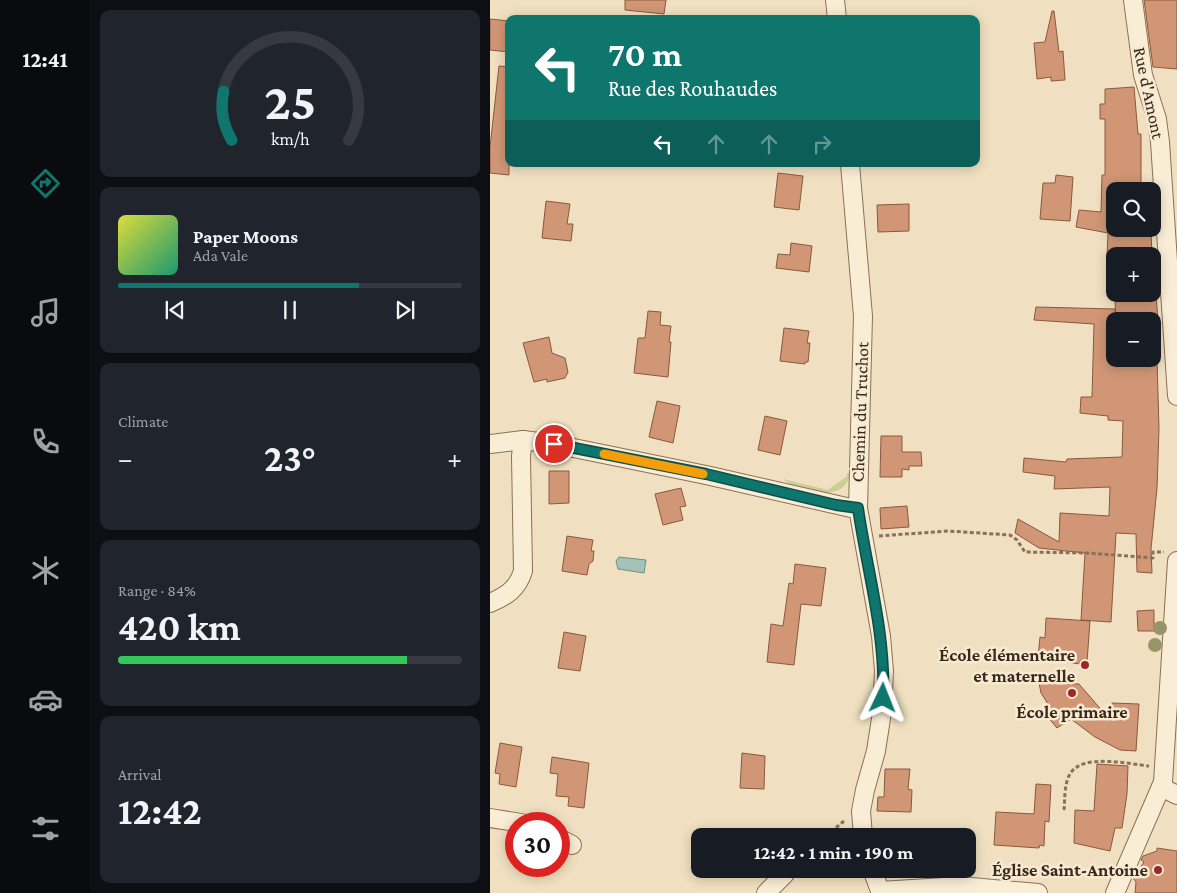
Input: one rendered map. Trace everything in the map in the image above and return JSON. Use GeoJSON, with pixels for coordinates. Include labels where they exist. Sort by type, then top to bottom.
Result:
{"type":"FeatureCollection","features":[{"type":"Feature","properties":{"kind":"street"},"geometry":{"type":"LineString","coordinates":[[835,0],[837,15]]}},
{"type":"Feature","properties":{"kind":"street","name":"Rue d'Amont"},"geometry":{"type":"LineString","coordinates":[[1133,0],[1143,75],[1158,119],[1177,396]]}},
{"type":"Feature","properties":{"kind":"street","name":"Chemin du Truchot"},"geometry":{"type":"LineString","coordinates":[[850,167],[863,316],[858,508],[881,636],[884,671],[882,712],[876,752],[861,811],[862,828]]}},
{"type":"Feature","properties":{"kind":"street"},"geometry":{"type":"LineString","coordinates":[[490,603],[513,590],[518,585],[523,571],[521,456],[523,440]]}},
{"type":"Feature","properties":{"kind":"street"},"geometry":{"type":"LineString","coordinates":[[490,444],[523,440],[554,444],[706,474],[831,504],[858,508]]}},
{"type":"Feature","properties":{"kind":"street"},"geometry":{"type":"LineString","coordinates":[[1115,893],[1169,791],[1164,768],[1176,610],[1173,557]]}},
{"type":"Feature","properties":{"kind":"street"},"geometry":{"type":"LineString","coordinates":[[490,818],[505,820]]}},
{"type":"Feature","properties":{"kind":"street"},"geometry":{"type":"LineString","coordinates":[[766,893],[781,878]]}},
{"type":"Feature","properties":{"kind":"street"},"geometry":{"type":"LineString","coordinates":[[875,878],[880,892],[961,886],[1038,893]]}},
{"type":"Feature","properties":{"kind":"path"},"geometry":{"type":"LineString","coordinates":[[874,536],[948,532],[1010,535],[1017,540],[1025,552],[1087,553],[1153,558],[1153,552],[1173,557]]}},
{"type":"Feature","properties":{"kind":"path"},"geometry":{"type":"LineString","coordinates":[[1064,810],[1067,781],[1070,773],[1080,766],[1095,762],[1118,762],[1164,768]]}},
{"type":"Feature","properties":{"kind":"path"},"geometry":{"type":"LineString","coordinates":[[836,828],[845,820]]}},
{"type":"Feature","properties":{"kind":"green space"},"geometry":{"type":"Polygon","coordinates":[[[847,473],[850,473],[847,483],[840,489],[821,493],[799,488],[783,479],[828,490],[847,476],[847,473]]]}},
{"type":"Feature","properties":{"kind":"water"},"geometry":{"type":"Polygon","coordinates":[[[619,557],[646,560],[644,573],[618,569],[616,561],[619,557]]]}},
{"type":"Feature","properties":{"kind":"building"},"geometry":{"type":"Polygon","coordinates":[[[625,0],[666,0],[664,14],[625,10],[625,0]]]}},
{"type":"Feature","properties":{"kind":"building"},"geometry":{"type":"Polygon","coordinates":[[[1144,0],[1177,0],[1177,69],[1153,67],[1144,0]]]}},
{"type":"Feature","properties":{"kind":"building"},"geometry":{"type":"Polygon","coordinates":[[[1052,11],[1054,11],[1059,52],[1063,51],[1065,80],[1051,81],[1051,77],[1037,79],[1034,43],[1045,42],[1052,11]]]}},
{"type":"Feature","properties":{"kind":"building"},"geometry":{"type":"Polygon","coordinates":[[[490,19],[505,21],[505,52],[490,50],[490,19]]]}},
{"type":"Feature","properties":{"kind":"building"},"geometry":{"type":"Polygon","coordinates":[[[499,66],[505,67],[505,167],[509,167],[509,175],[490,173],[490,147],[499,66]]]}},
{"type":"Feature","properties":{"kind":"building"},"geometry":{"type":"Polygon","coordinates":[[[1134,87],[1138,134],[1141,134],[1141,182],[1106,182],[1106,233],[1076,227],[1079,210],[1101,212],[1102,175],[1105,175],[1105,119],[1100,119],[1100,104],[1105,104],[1105,89],[1134,87]]]}},
{"type":"Feature","properties":{"kind":"building"},"geometry":{"type":"Polygon","coordinates":[[[778,173],[803,176],[799,210],[774,207],[778,173]]]}},
{"type":"Feature","properties":{"kind":"building"},"geometry":{"type":"Polygon","coordinates":[[[1056,175],[1073,177],[1070,221],[1040,219],[1043,183],[1055,183],[1056,175]]]}},
{"type":"Feature","properties":{"kind":"building"},"geometry":{"type":"Polygon","coordinates":[[[546,201],[570,204],[567,224],[573,224],[571,241],[542,238],[546,201]]]}},
{"type":"Feature","properties":{"kind":"building"},"geometry":{"type":"Polygon","coordinates":[[[909,204],[909,231],[878,232],[877,205],[909,204]]]}},
{"type":"Feature","properties":{"kind":"building"},"geometry":{"type":"Polygon","coordinates":[[[1108,237],[1151,237],[1152,247],[1107,247],[1108,237]]]}},
{"type":"Feature","properties":{"kind":"building"},"geometry":{"type":"Polygon","coordinates":[[[791,243],[812,246],[809,272],[776,268],[778,254],[790,255],[791,243]]]}},
{"type":"Feature","properties":{"kind":"building"},"geometry":{"type":"Polygon","coordinates":[[[1115,302],[1157,302],[1157,312],[1116,312],[1115,302]]]}},
{"type":"Feature","properties":{"kind":"building"},"geometry":{"type":"Polygon","coordinates":[[[1036,307],[1115,309],[1115,312],[1106,312],[1106,367],[1157,367],[1159,429],[1157,488],[1151,549],[1152,573],[1137,572],[1136,534],[1116,533],[1111,622],[1081,620],[1085,553],[1039,548],[1015,533],[1018,519],[1059,542],[1060,513],[1109,516],[1110,487],[1054,489],[1055,476],[1023,472],[1024,458],[1066,462],[1067,459],[1122,457],[1123,421],[1108,420],[1108,416],[1080,413],[1081,397],[1092,397],[1094,324],[1034,320],[1036,307]]]}},
{"type":"Feature","properties":{"kind":"building"},"geometry":{"type":"Polygon","coordinates":[[[648,311],[661,312],[660,325],[671,326],[668,377],[634,373],[638,338],[645,338],[648,311]]]}},
{"type":"Feature","properties":{"kind":"building"},"geometry":{"type":"Polygon","coordinates":[[[784,328],[809,331],[807,343],[810,343],[808,362],[805,362],[805,364],[780,361],[784,328]]]}},
{"type":"Feature","properties":{"kind":"building"},"geometry":{"type":"Polygon","coordinates":[[[549,337],[552,353],[565,358],[568,372],[565,378],[547,382],[547,379],[534,382],[523,343],[549,337]]]}},
{"type":"Feature","properties":{"kind":"building"},"geometry":{"type":"Polygon","coordinates":[[[657,401],[680,406],[673,443],[649,437],[657,401]]]}},
{"type":"Feature","properties":{"kind":"building"},"geometry":{"type":"Polygon","coordinates":[[[765,416],[787,421],[780,455],[758,450],[765,416]]]}},
{"type":"Feature","properties":{"kind":"building"},"geometry":{"type":"Polygon","coordinates":[[[881,436],[902,436],[902,452],[921,452],[922,466],[909,466],[909,470],[902,469],[902,477],[880,477],[881,436]]]}},
{"type":"Feature","properties":{"kind":"building"},"geometry":{"type":"Polygon","coordinates":[[[549,471],[569,471],[569,503],[549,504],[549,471]]]}},
{"type":"Feature","properties":{"kind":"building"},"geometry":{"type":"Polygon","coordinates":[[[681,488],[686,506],[680,507],[683,520],[663,525],[655,494],[681,488]]]}},
{"type":"Feature","properties":{"kind":"building"},"geometry":{"type":"Polygon","coordinates":[[[907,506],[909,527],[881,529],[880,508],[907,506]]]}},
{"type":"Feature","properties":{"kind":"building"},"geometry":{"type":"Polygon","coordinates":[[[567,536],[593,540],[591,551],[594,551],[593,561],[589,564],[587,575],[562,571],[567,536]]]}},
{"type":"Feature","properties":{"kind":"building"},"geometry":{"type":"Polygon","coordinates":[[[795,564],[826,568],[821,606],[801,604],[794,665],[767,662],[771,624],[783,626],[789,583],[793,584],[795,564]]]}},
{"type":"Feature","properties":{"kind":"building"},"geometry":{"type":"Polygon","coordinates":[[[1154,610],[1154,631],[1138,631],[1137,611],[1154,610]]]}},
{"type":"Feature","properties":{"kind":"building"},"geometry":{"type":"Polygon","coordinates":[[[1046,618],[1090,621],[1087,662],[1080,661],[1080,664],[1038,658],[1040,637],[1045,638],[1046,618]]]}},
{"type":"Feature","properties":{"kind":"building"},"geometry":{"type":"Polygon","coordinates":[[[564,632],[586,636],[580,671],[558,668],[564,632]]]}},
{"type":"Feature","properties":{"kind":"building"},"geometry":{"type":"Polygon","coordinates":[[[1039,683],[1079,684],[1111,721],[1112,703],[1139,704],[1136,751],[1120,750],[1095,737],[1071,719],[1057,728],[1042,710],[1048,704],[1041,693],[1039,683]]]}},
{"type":"Feature","properties":{"kind":"building"},"geometry":{"type":"Polygon","coordinates":[[[500,743],[522,747],[516,787],[499,784],[500,774],[495,773],[500,743]]]}},
{"type":"Feature","properties":{"kind":"building"},"geometry":{"type":"Polygon","coordinates":[[[742,753],[765,756],[764,789],[740,788],[742,753]]]}},
{"type":"Feature","properties":{"kind":"building"},"geometry":{"type":"Polygon","coordinates":[[[552,757],[589,763],[584,808],[568,806],[569,797],[556,796],[558,774],[550,773],[552,757]]]}},
{"type":"Feature","properties":{"kind":"building"},"geometry":{"type":"Polygon","coordinates":[[[1097,764],[1128,766],[1127,794],[1122,828],[1115,828],[1110,851],[1074,843],[1075,810],[1094,811],[1097,764]]]}},
{"type":"Feature","properties":{"kind":"building"},"geometry":{"type":"Polygon","coordinates":[[[885,769],[910,769],[908,789],[912,790],[911,812],[877,811],[878,797],[884,797],[885,769]]]}},
{"type":"Feature","properties":{"kind":"building"},"geometry":{"type":"Polygon","coordinates":[[[1036,784],[1051,785],[1049,822],[1045,821],[1044,846],[1040,845],[1039,848],[994,845],[996,812],[1034,814],[1036,784]]]}},
{"type":"Feature","properties":{"kind":"building","name":"Église Saint-Antoine"},"geometry":{"type":"Polygon","coordinates":[[[1157,848],[1177,851],[1177,893],[1135,893],[1136,882],[1133,878],[1144,862],[1141,860],[1143,856],[1157,851],[1157,848]]]}},
{"type":"Feature","properties":{"kind":"slow traffic"},"geometry":{"type":"LineString","coordinates":[[604,454],[703,474]]}},
{"type":"Feature","properties":{"kind":"place","name":"École élémentaire et maternelle"},"geometry":{"type":"Point","coordinates":[1085,665]}},
{"type":"Feature","properties":{"kind":"place","name":"École primaire"},"geometry":{"type":"Point","coordinates":[1072,693]}},
{"type":"Feature","properties":{"kind":"place","name":"Église Saint-Antoine"},"geometry":{"type":"Point","coordinates":[1158,870]}},
{"type":"Feature","properties":{"kind":"route"},"geometry":{"type":"LineString","coordinates":[[554,444],[706,474],[836,505],[858,508],[881,636],[884,671],[883,698]]}}]}
